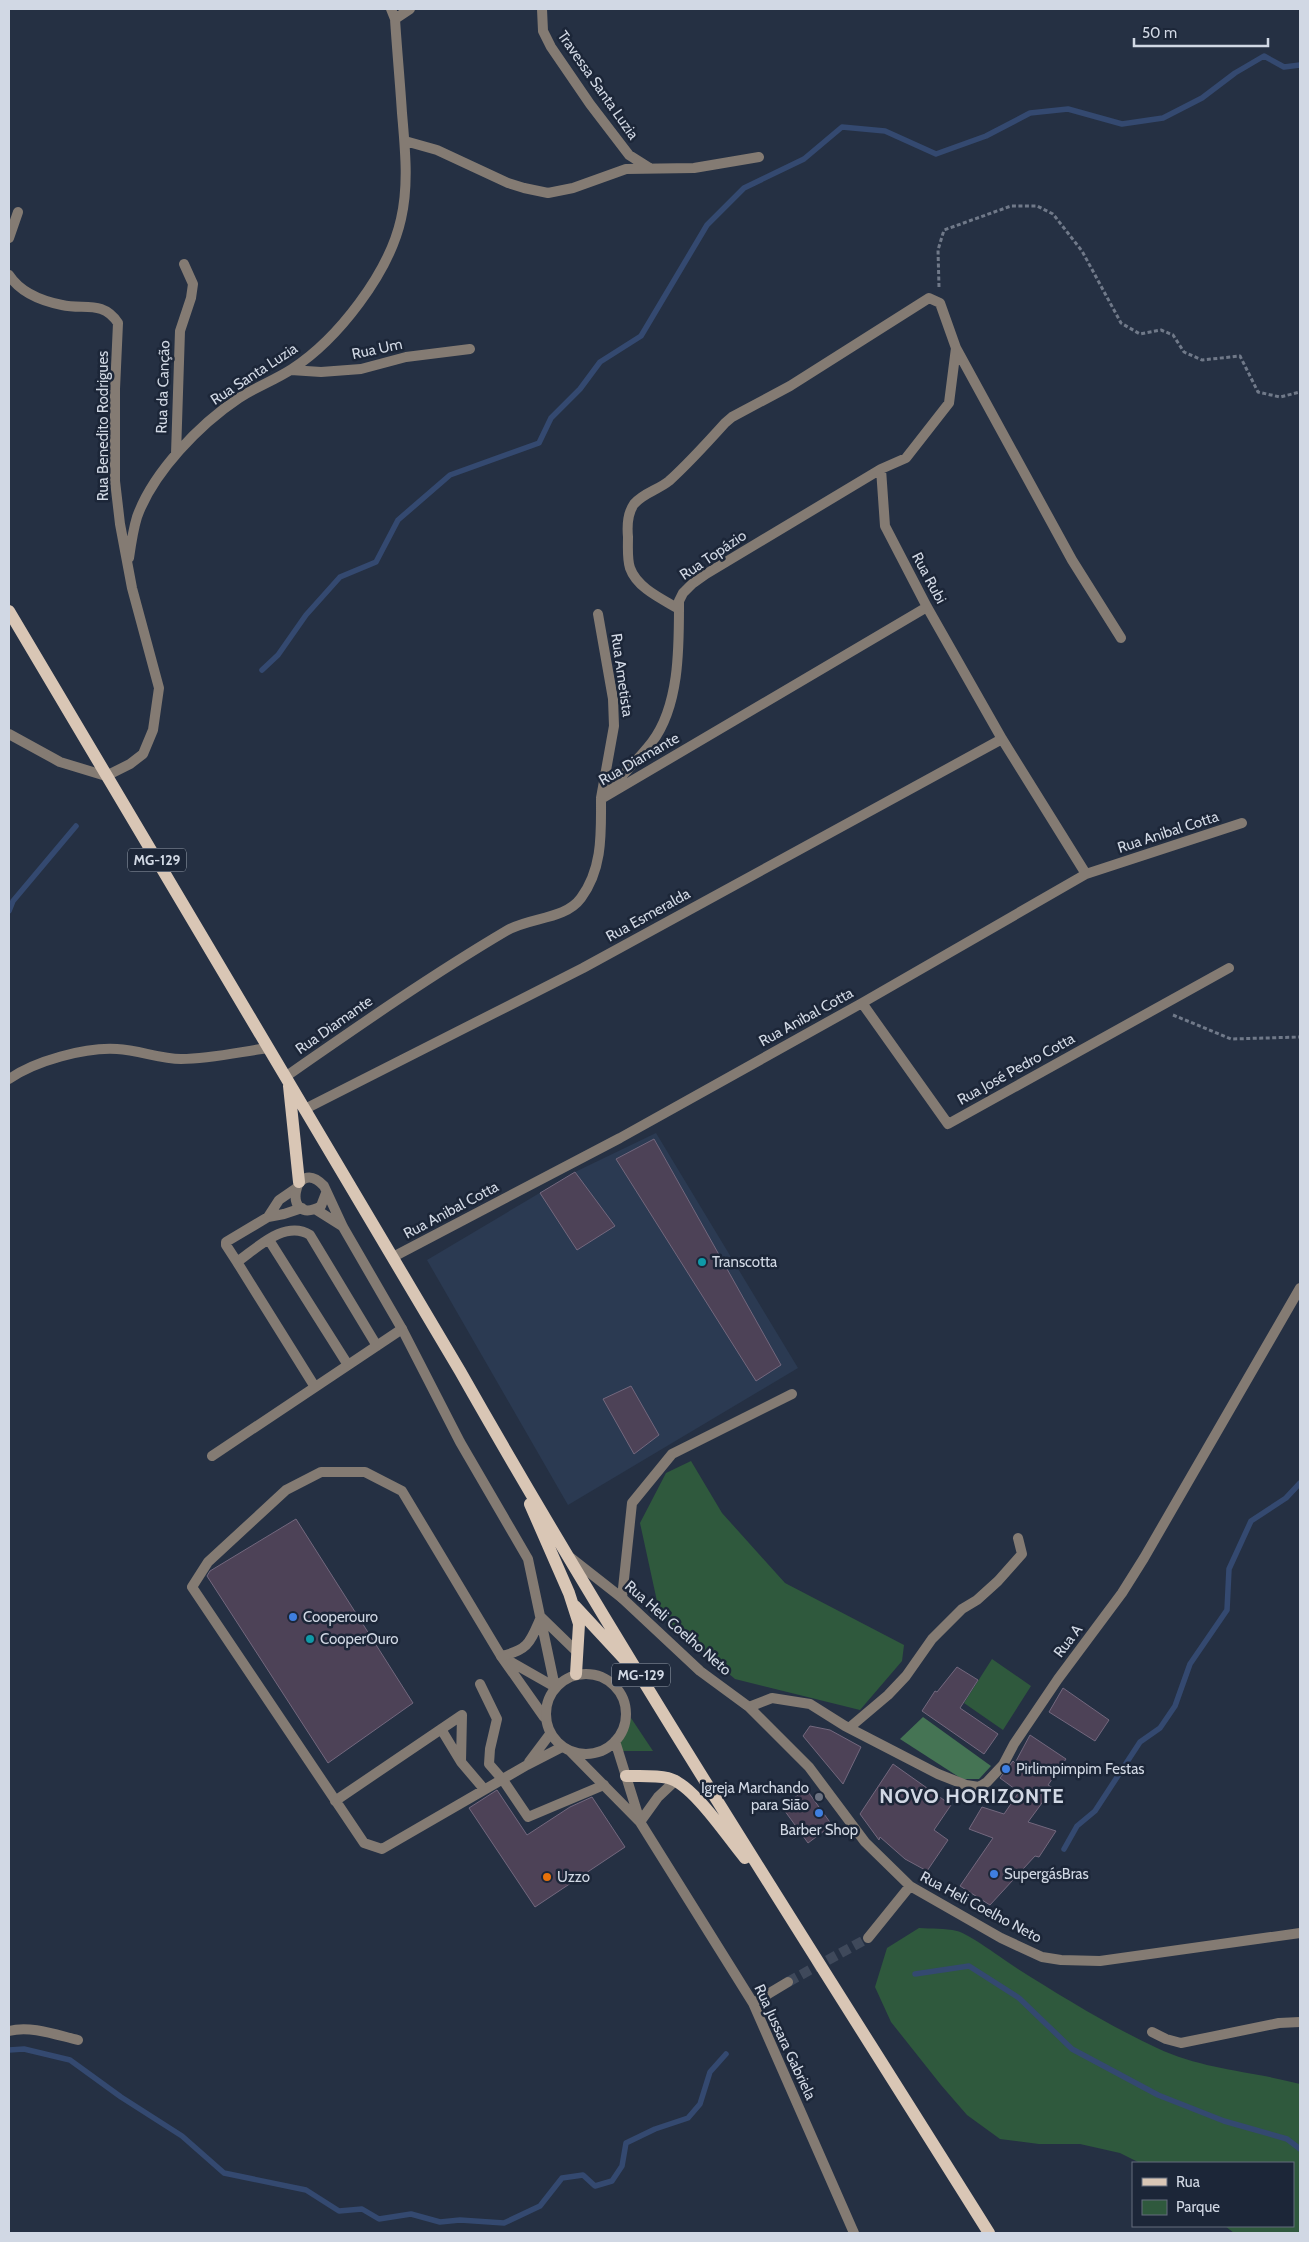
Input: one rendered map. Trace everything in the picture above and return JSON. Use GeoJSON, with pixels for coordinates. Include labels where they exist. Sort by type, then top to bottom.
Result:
{"type":"FeatureCollection","features":[{"type":"Feature","properties":{"kind":"main road","name":"MG-129"},"geometry":{"type":"LineString","coordinates":[[9,611],[393,1257],[511,1461],[777,1899],[989,2233]]}},
{"type":"Feature","properties":{"kind":"main road"},"geometry":{"type":"LineString","coordinates":[[287,1080],[297,1185]]}},
{"type":"Feature","properties":{"kind":"main road"},"geometry":{"type":"LineString","coordinates":[[511,1461],[572,1602],[579,1624],[576,1674]]}},
{"type":"Feature","properties":{"kind":"main road"},"geometry":{"type":"LineString","coordinates":[[572,1602],[642,1676]]}},
{"type":"Feature","properties":{"kind":"main road"},"geometry":{"type":"LineString","coordinates":[[626,1776],[676,1780],[695,1796],[777,1899]]}},
{"type":"Feature","properties":{"kind":"street","name":"Rua Santa Luzia"},"geometry":{"type":"LineString","coordinates":[[128,564],[137,517],[146,499],[176,454],[188,440],[239,398],[291,370],[306,359],[338,328],[357,305],[386,258],[395,240],[404,202],[406,166],[393,14],[410,9]]}},
{"type":"Feature","properties":{"kind":"street","name":"Travessa Santa Luzia"},"geometry":{"type":"LineString","coordinates":[[542,9],[542,31],[551,47],[590,104],[629,155],[648,167]]}},
{"type":"Feature","properties":{"kind":"street"},"geometry":{"type":"LineString","coordinates":[[405,141],[437,150],[508,183],[548,193],[573,188],[614,172],[648,167],[694,168],[759,157]]}},
{"type":"Feature","properties":{"kind":"street"},"geometry":{"type":"LineString","coordinates":[[9,238],[18,212]]}},
{"type":"Feature","properties":{"kind":"street","name":"Rua da Canção"},"geometry":{"type":"LineString","coordinates":[[176,454],[180,331],[191,298],[193,284],[184,264]]}},
{"type":"Feature","properties":{"kind":"street","name":"Rua Benedito Rodrigues"},"geometry":{"type":"LineString","coordinates":[[9,275],[21,289],[35,296],[63,306],[92,306],[113,314],[118,322],[115,389],[115,481],[120,524],[132,588],[159,688],[153,730],[143,754],[130,764],[106,776]]}},
{"type":"Feature","properties":{"kind":"street"},"geometry":{"type":"LineString","coordinates":[[679,610],[641,584],[634,577],[629,566],[627,527],[628,516],[634,504],[644,495],[661,487],[688,463],[732,417],[790,386],[929,298],[940,303],[956,348],[1072,560],[1121,638]]}},
{"type":"Feature","properties":{"kind":"street"},"geometry":{"type":"LineString","coordinates":[[881,469],[906,458],[949,403],[956,348]]}},
{"type":"Feature","properties":{"kind":"street","name":"Rua Um"},"geometry":{"type":"LineString","coordinates":[[291,370],[320,372],[361,369],[406,357],[470,349]]}},
{"type":"Feature","properties":{"kind":"street","name":"Rua Topázio"},"geometry":{"type":"LineString","coordinates":[[601,799],[652,742],[663,723],[675,686],[679,601],[683,593],[706,574],[881,469]]}},
{"type":"Feature","properties":{"kind":"street","name":"Rua Rubi"},"geometry":{"type":"LineString","coordinates":[[881,469],[885,526],[927,607],[1002,739],[1086,874]]}},
{"type":"Feature","properties":{"kind":"street","name":"Rua Diamante"},"geometry":{"type":"LineString","coordinates":[[287,1080],[389,1005],[510,928],[560,913],[575,905],[587,888],[601,848],[601,799],[927,607]]}},
{"type":"Feature","properties":{"kind":"street","name":"Rua Ametista"},"geometry":{"type":"LineString","coordinates":[[598,614],[612,699],[614,726],[601,799]]}},
{"type":"Feature","properties":{"kind":"street"},"geometry":{"type":"LineString","coordinates":[[9,734],[60,762],[106,776]]}},
{"type":"Feature","properties":{"kind":"street","name":"Rua Esmeralda"},"geometry":{"type":"LineString","coordinates":[[305,1109],[583,968],[1002,739]]}},
{"type":"Feature","properties":{"kind":"street","name":"Rua Anibal Cotta"},"geometry":{"type":"LineString","coordinates":[[393,1257],[620,1138],[862,1003],[1086,874],[1242,823]]}},
{"type":"Feature","properties":{"kind":"street","name":"Rua José Pedro Cotta"},"geometry":{"type":"LineString","coordinates":[[862,1003],[948,1124],[1229,968]]}},
{"type":"Feature","properties":{"kind":"street"},"geometry":{"type":"LineString","coordinates":[[9,1079],[38,1063],[83,1053],[116,1049],[178,1059],[202,1059],[268,1048]]}},
{"type":"Feature","properties":{"kind":"street"},"geometry":{"type":"LineString","coordinates":[[315,1387],[226,1246],[226,1242],[268,1216],[279,1200],[305,1179],[319,1180],[324,1186],[343,1227],[402,1329],[460,1442],[528,1559],[555,1687]]}},
{"type":"Feature","properties":{"kind":"street"},"geometry":{"type":"LineString","coordinates":[[297,1185],[294,1196],[302,1208]]}},
{"type":"Feature","properties":{"kind":"street"},"geometry":{"type":"LineString","coordinates":[[268,1216],[284,1214],[302,1208],[308,1210],[315,1209],[322,1206],[326,1193]]}},
{"type":"Feature","properties":{"kind":"street"},"geometry":{"type":"LineString","coordinates":[[315,1209],[343,1227]]}},
{"type":"Feature","properties":{"kind":"street"},"geometry":{"type":"LineString","coordinates":[[237,1262],[276,1234],[295,1230],[305,1231],[310,1235],[377,1346]]}},
{"type":"Feature","properties":{"kind":"street"},"geometry":{"type":"LineString","coordinates":[[269,1240],[348,1365]]}},
{"type":"Feature","properties":{"kind":"street","name":"Rua A"},"geometry":{"type":"LineString","coordinates":[[749,1707],[772,1698],[810,1704],[849,1728],[959,1783],[979,1787],[987,1782],[1003,1765],[1018,1737],[1140,1565],[1300,1288]]}},
{"type":"Feature","properties":{"kind":"street"},"geometry":{"type":"LineString","coordinates":[[212,1456],[402,1329]]}},
{"type":"Feature","properties":{"kind":"street"},"geometry":{"type":"LineString","coordinates":[[622,1598],[632,1503],[672,1454],[792,1394]]}},
{"type":"Feature","properties":{"kind":"street"},"geometry":{"type":"LineString","coordinates":[[544,1717],[548,1697],[555,1687],[565,1679],[576,1674],[589,1673],[603,1677],[614,1685],[622,1696],[626,1710],[625,1724],[609,1747],[596,1753],[582,1754],[566,1749],[550,1734],[544,1717],[501,1656],[402,1491],[366,1472],[321,1472],[280,1496],[208,1562],[192,1587],[364,1843],[382,1849],[527,1765],[566,1749]]}},
{"type":"Feature","properties":{"kind":"street"},"geometry":{"type":"LineString","coordinates":[[849,1728],[888,1695],[906,1676],[932,1639],[962,1609],[977,1600],[1010,1569],[1022,1554],[1018,1538]]}},
{"type":"Feature","properties":{"kind":"street","name":"Rua Heli Coelho Neto"},"geometry":{"type":"LineString","coordinates":[[570,1557],[622,1598],[700,1671],[749,1707],[809,1767],[865,1842],[910,1886],[1001,1938],[1042,1956],[1061,1960],[1100,1961],[1300,1933]]}},
{"type":"Feature","properties":{"kind":"street"},"geometry":{"type":"LineString","coordinates":[[541,1618],[577,1652]]}},
{"type":"Feature","properties":{"kind":"street"},"geometry":{"type":"LineString","coordinates":[[501,1656],[517,1653],[526,1647],[541,1618]]}},
{"type":"Feature","properties":{"kind":"street"},"geometry":{"type":"LineString","coordinates":[[501,1656],[555,1687]]}},
{"type":"Feature","properties":{"kind":"street"},"geometry":{"type":"LineString","coordinates":[[480,1684],[497,1719],[490,1748],[489,1764],[503,1780],[528,1817],[604,1785]]}},
{"type":"Feature","properties":{"kind":"street"},"geometry":{"type":"LineString","coordinates":[[335,1801],[462,1715],[461,1762]]}},
{"type":"Feature","properties":{"kind":"street"},"geometry":{"type":"LineString","coordinates":[[441,1729],[461,1762],[484,1789]]}},
{"type":"Feature","properties":{"kind":"street"},"geometry":{"type":"LineString","coordinates":[[527,1765],[550,1734]]}},
{"type":"Feature","properties":{"kind":"street","name":"Rua Jussara Gabriela"},"geometry":{"type":"LineString","coordinates":[[615,1741],[640,1822]]}},
{"type":"Feature","properties":{"kind":"street","name":"Rua Jussara Gabriela"},"geometry":{"type":"LineString","coordinates":[[566,1749],[640,1822],[753,2004],[854,2233]]}},
{"type":"Feature","properties":{"kind":"street"},"geometry":{"type":"LineString","coordinates":[[640,1822],[658,1797],[676,1780]]}},
{"type":"Feature","properties":{"kind":"street"},"geometry":{"type":"LineString","coordinates":[[868,1938],[910,1886]]}},
{"type":"Feature","properties":{"kind":"street"},"geometry":{"type":"LineString","coordinates":[[753,2004],[788,1982]]}},
{"type":"Feature","properties":{"kind":"street"},"geometry":{"type":"LineString","coordinates":[[1152,2032],[1166,2039],[1181,2042],[1278,2023],[1300,2022]]}},
{"type":"Feature","properties":{"kind":"street"},"geometry":{"type":"LineString","coordinates":[[9,2031],[17,2029],[40,2032],[78,2040]]}},
{"type":"Feature","properties":{"kind":"path"},"geometry":{"type":"LineString","coordinates":[[940,303],[938,250],[944,230],[1011,206],[1037,206],[1053,214],[1082,250],[1121,323],[1140,334],[1161,330],[1174,335],[1184,352],[1202,360],[1240,356],[1258,392],[1280,397],[1300,392]]}},
{"type":"Feature","properties":{"kind":"path"},"geometry":{"type":"LineString","coordinates":[[1157,1008],[1231,1039],[1300,1038]]}},
{"type":"Feature","properties":{"kind":"shaded area","name":"Transcotta"},"geometry":{"type":"Polygon","coordinates":[[[656,1133],[798,1368],[568,1505],[427,1260],[575,1172],[656,1133]]]}},
{"type":"Feature","properties":{"kind":"green space"},"geometry":{"type":"Polygon","coordinates":[[[691,1461],[722,1513],[785,1583],[904,1645],[902,1661],[860,1710],[735,1679],[660,1615],[640,1523],[666,1473],[691,1461]]]}},
{"type":"Feature","properties":{"kind":"green space"},"geometry":{"type":"Polygon","coordinates":[[[992,1659],[1031,1686],[1003,1730],[964,1703],[992,1659]]]}},
{"type":"Feature","properties":{"kind":"green space"},"geometry":{"type":"Polygon","coordinates":[[[923,1717],[991,1766],[979,1779],[962,1779],[900,1739],[923,1717]]]}},
{"type":"Feature","properties":{"kind":"green space"},"geometry":{"type":"Polygon","coordinates":[[[631,1718],[653,1751],[616,1751],[631,1718]]]}},
{"type":"Feature","properties":{"kind":"green space"},"geometry":{"type":"Polygon","coordinates":[[[919,1928],[957,1931],[1085,2010],[1157,2048],[1210,2066],[1300,2084],[1300,2233],[1234,2233],[1226,2227],[1294,2227],[1294,2162],[1138,2162],[1120,2153],[1080,2144],[1039,2144],[1000,2139],[967,2115],[891,2022],[875,1987],[887,1948],[919,1928]]]}},
{"type":"Feature","properties":{"kind":"building","name":"Transcotta"},"geometry":{"type":"Polygon","coordinates":[[[654,1139],[781,1365],[756,1381],[616,1159],[654,1139]]]}},
{"type":"Feature","properties":{"kind":"building"},"geometry":{"type":"Polygon","coordinates":[[[575,1172],[615,1226],[577,1250],[540,1193],[575,1172]]]}},
{"type":"Feature","properties":{"kind":"building"},"geometry":{"type":"Polygon","coordinates":[[[631,1386],[659,1435],[634,1454],[603,1399],[631,1386]]]}},
{"type":"Feature","properties":{"kind":"building","name":"CooperOuro"},"geometry":{"type":"Polygon","coordinates":[[[296,1519],[413,1703],[328,1763],[207,1576],[210,1571],[296,1519]]]}},
{"type":"Feature","properties":{"kind":"building"},"geometry":{"type":"Polygon","coordinates":[[[957,1667],[978,1680],[960,1708],[998,1734],[984,1754],[922,1711],[935,1691],[937,1692],[957,1667]]]}},
{"type":"Feature","properties":{"kind":"building"},"geometry":{"type":"Polygon","coordinates":[[[1063,1688],[1109,1720],[1095,1741],[1049,1712],[1063,1688]]]}},
{"type":"Feature","properties":{"kind":"building"},"geometry":{"type":"Polygon","coordinates":[[[810,1726],[830,1730],[861,1747],[843,1784],[803,1736],[810,1726]]]}},
{"type":"Feature","properties":{"kind":"building"},"geometry":{"type":"Polygon","coordinates":[[[1030,1735],[1066,1759],[1048,1785],[1053,1788],[1028,1822],[1056,1831],[1039,1857],[1035,1856],[990,1905],[960,1886],[993,1838],[969,1829],[982,1807],[1004,1814],[1019,1792],[1000,1778],[1013,1761],[1015,1763],[1030,1735]]]}},
{"type":"Feature","properties":{"kind":"building"},"geometry":{"type":"Polygon","coordinates":[[[893,1764],[951,1805],[934,1830],[948,1840],[927,1871],[905,1859],[880,1837],[879,1840],[860,1814],[893,1764]]]}},
{"type":"Feature","properties":{"kind":"building"},"geometry":{"type":"Polygon","coordinates":[[[806,1789],[832,1825],[808,1843],[782,1807],[806,1789]]]}},
{"type":"Feature","properties":{"kind":"building","name":"Uzzo"},"geometry":{"type":"Polygon","coordinates":[[[497,1790],[527,1835],[570,1807],[592,1797],[625,1847],[535,1907],[469,1808],[497,1790]]]}},
{"type":"Feature","properties":{"kind":"waterway"},"geometry":{"type":"LineString","coordinates":[[262,670],[278,655],[306,615],[340,577],[376,562],[398,520],[450,475],[539,443],[551,418],[580,389],[600,362],[641,336],[707,225],[744,188],[804,159],[842,127],[885,131],[936,154],[986,136],[1030,113],[1068,109],[1122,124],[1163,118],[1202,98],[1235,73],[1264,56],[1284,67],[1300,65]]}},
{"type":"Feature","properties":{"kind":"waterway"},"geometry":{"type":"LineString","coordinates":[[9,911],[13,901],[76,826]]}},
{"type":"Feature","properties":{"kind":"waterway"},"geometry":{"type":"LineString","coordinates":[[1064,1849],[1077,1826],[1095,1811],[1140,1742],[1160,1728],[1175,1706],[1190,1664],[1227,1610],[1229,1569],[1251,1521],[1286,1498],[1300,1483]]}},
{"type":"Feature","properties":{"kind":"waterway"},"geometry":{"type":"LineString","coordinates":[[915,1974],[969,1966],[1019,1998],[1072,2049],[1158,2095],[1224,2121],[1287,2139],[1300,2149]]}},
{"type":"Feature","properties":{"kind":"waterway"},"geometry":{"type":"LineString","coordinates":[[9,2050],[24,2049],[70,2060],[121,2097],[182,2136],[224,2173],[306,2190],[339,2211],[362,2209],[379,2219],[411,2214],[440,2222],[460,2220],[504,2223],[540,2206],[562,2178],[583,2175],[595,2186],[612,2181],[622,2166],[626,2143],[655,2129],[688,2118],[700,2104],[710,2072],[726,2054]]}},
{"type":"Feature","properties":{"kind":"tunnel"},"geometry":{"type":"LineString","coordinates":[[788,1982],[868,1938]]}},
{"type":"Feature","properties":{"kind":"place","name":"Transcotta"},"geometry":{"type":"Point","coordinates":[702,1262]}},
{"type":"Feature","properties":{"kind":"place","name":"Cooperouro"},"geometry":{"type":"Point","coordinates":[293,1617]}},
{"type":"Feature","properties":{"kind":"place","name":"CooperOuro"},"geometry":{"type":"Point","coordinates":[310,1639]}},
{"type":"Feature","properties":{"kind":"place","name":"Pirlimpimpim Festas"},"geometry":{"type":"Point","coordinates":[1006,1769]}},
{"type":"Feature","properties":{"kind":"place","name":"Igreja Marchando para Sião"},"geometry":{"type":"Point","coordinates":[819,1797]}},
{"type":"Feature","properties":{"kind":"place","name":"Barber Shop"},"geometry":{"type":"Point","coordinates":[819,1813]}},
{"type":"Feature","properties":{"kind":"place","name":"SupergásBras"},"geometry":{"type":"Point","coordinates":[994,1874]}},
{"type":"Feature","properties":{"kind":"place","name":"Uzzo"},"geometry":{"type":"Point","coordinates":[547,1877]}},
{"type":"Feature","properties":{"kind":"district","name":"NOVO HORIZONTE"},"geometry":{"type":"Point","coordinates":[972,1796]}}]}
